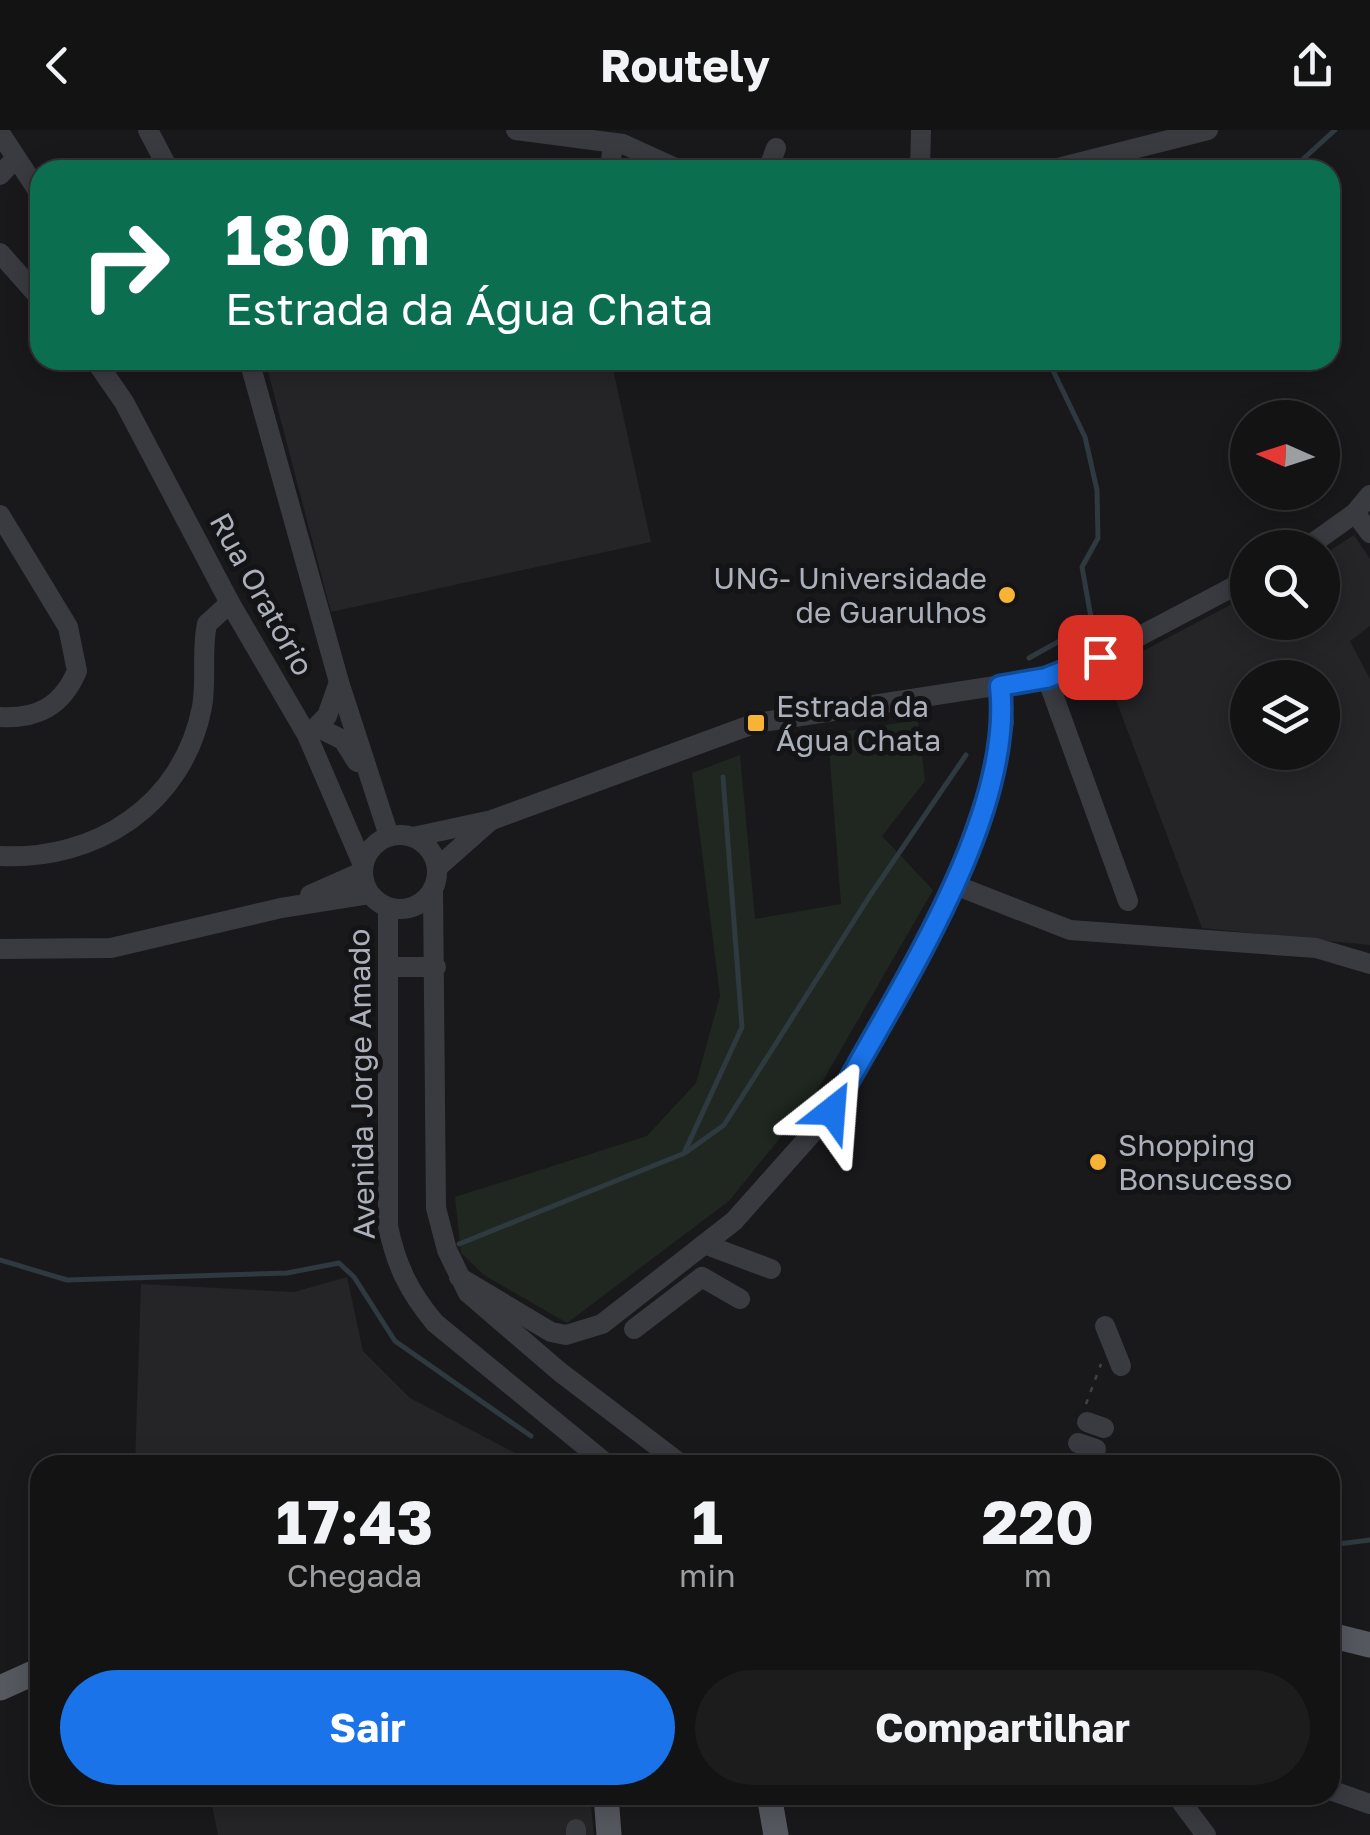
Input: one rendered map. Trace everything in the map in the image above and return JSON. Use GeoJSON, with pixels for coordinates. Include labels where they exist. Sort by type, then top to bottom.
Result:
{"type":"FeatureCollection","features":[{"type":"Feature","properties":{"kind":"main road"},"geometry":{"type":"LineString","coordinates":[[1340,1638],[1370,1645]]}},
{"type":"Feature","properties":{"kind":"main road"},"geometry":{"type":"LineString","coordinates":[[1340,1650],[1370,1658]]}},
{"type":"Feature","properties":{"kind":"main road"},"geometry":{"type":"LineString","coordinates":[[0,1678],[30,1666]]}},
{"type":"Feature","properties":{"kind":"main road"},"geometry":{"type":"LineString","coordinates":[[0,1688],[30,1674]]}},
{"type":"Feature","properties":{"kind":"main road"},"geometry":{"type":"LineString","coordinates":[[607,1805],[609,1835]]}},
{"type":"Feature","properties":{"kind":"main road"},"geometry":{"type":"LineString","coordinates":[[771,1805],[776,1835]]}},
{"type":"Feature","properties":{"kind":"street"},"geometry":{"type":"LineString","coordinates":[[148,130],[163,160]]}},
{"type":"Feature","properties":{"kind":"street"},"geometry":{"type":"LineString","coordinates":[[516,130],[620,139],[661,160]]}},
{"type":"Feature","properties":{"kind":"street"},"geometry":{"type":"LineString","coordinates":[[920,160],[921,130]]}},
{"type":"Feature","properties":{"kind":"street"},"geometry":{"type":"LineString","coordinates":[[1090,160],[1208,130]]}},
{"type":"Feature","properties":{"kind":"street"},"geometry":{"type":"LineString","coordinates":[[0,133],[30,179]]}},
{"type":"Feature","properties":{"kind":"street"},"geometry":{"type":"LineString","coordinates":[[772,160],[776,148]]}},
{"type":"Feature","properties":{"kind":"street"},"geometry":{"type":"LineString","coordinates":[[0,175],[16,158]]}},
{"type":"Feature","properties":{"kind":"street"},"geometry":{"type":"LineString","coordinates":[[0,253],[30,287]]}},
{"type":"Feature","properties":{"kind":"street","name":"Rua Oratório"},"geometry":{"type":"LineString","coordinates":[[102,370],[124,402],[230,603],[313,731],[363,868]]}},
{"type":"Feature","properties":{"kind":"street"},"geometry":{"type":"LineString","coordinates":[[252,370],[340,682],[390,836]]}},
{"type":"Feature","properties":{"kind":"street"},"geometry":{"type":"LineString","coordinates":[[1330,530],[1370,495]]}},
{"type":"Feature","properties":{"kind":"street"},"geometry":{"type":"LineString","coordinates":[[1355,512],[1370,534]]}},
{"type":"Feature","properties":{"kind":"street"},"geometry":{"type":"LineString","coordinates":[[0,514],[68,627],[77,670],[56,704],[39,714],[0,717]]}},
{"type":"Feature","properties":{"kind":"street"},"geometry":{"type":"LineString","coordinates":[[492,820],[409,908],[388,908],[369,894],[363,868],[372,846],[390,836],[413,837],[492,820],[756,723],[1046,678],[1100,657],[1230,588]]}},
{"type":"Feature","properties":{"kind":"street"},"geometry":{"type":"LineString","coordinates":[[0,856],[52,855],[106,838],[134,820],[161,793],[192,746],[202,706],[207,624],[230,603]]}},
{"type":"Feature","properties":{"kind":"street"},"geometry":{"type":"LineString","coordinates":[[1046,678],[1128,901]]}},
{"type":"Feature","properties":{"kind":"street"},"geometry":{"type":"LineString","coordinates":[[340,682],[313,731],[343,740],[374,794]]}},
{"type":"Feature","properties":{"kind":"street"},"geometry":{"type":"LineString","coordinates":[[459,1277],[551,1332],[566,1335],[602,1324],[734,1221],[832,1111],[955,884],[996,766],[1004,722],[1000,686]]}},
{"type":"Feature","properties":{"kind":"street"},"geometry":{"type":"LineString","coordinates":[[413,837],[433,855],[436,1208],[459,1277],[468,1293],[560,1372],[669,1455]]}},
{"type":"Feature","properties":{"kind":"street"},"geometry":{"type":"LineString","coordinates":[[281,908],[363,868]]}},
{"type":"Feature","properties":{"kind":"street"},"geometry":{"type":"LineString","coordinates":[[955,884],[1070,930],[1316,948],[1370,964]]}},
{"type":"Feature","properties":{"kind":"street"},"geometry":{"type":"LineString","coordinates":[[0,949],[111,948],[281,908],[369,894]]}},
{"type":"Feature","properties":{"kind":"street","name":"Avenida Jorge Amado"},"geometry":{"type":"LineString","coordinates":[[388,908],[388,1226],[395,1261],[412,1295],[435,1323],[596,1455]]}},
{"type":"Feature","properties":{"kind":"street"},"geometry":{"type":"LineString","coordinates":[[390,967],[436,967]]}},
{"type":"Feature","properties":{"kind":"street"},"geometry":{"type":"LineString","coordinates":[[704,1244],[771,1269]]}},
{"type":"Feature","properties":{"kind":"street"},"geometry":{"type":"LineString","coordinates":[[634,1330],[702,1277],[740,1298]]}},
{"type":"Feature","properties":{"kind":"street"},"geometry":{"type":"LineString","coordinates":[[1105,1326],[1121,1366]]}},
{"type":"Feature","properties":{"kind":"street"},"geometry":{"type":"LineString","coordinates":[[1340,1794],[1370,1804]]}},
{"type":"Feature","properties":{"kind":"street"},"geometry":{"type":"LineString","coordinates":[[1184,1805],[1206,1835]]}},
{"type":"Feature","properties":{"kind":"shaded area"},"geometry":{"type":"Polygon","coordinates":[[[268,370],[613,370],[651,542],[331,612],[268,370]]]}},
{"type":"Feature","properties":{"kind":"shaded area"},"geometry":{"type":"Polygon","coordinates":[[[1354,535],[1370,559],[1370,626],[1350,641],[1370,679],[1370,945],[1202,928],[1105,671],[1230,605],[1230,640],[1340,640],[1340,544],[1354,535]]]}},
{"type":"Feature","properties":{"kind":"shaded area"},"geometry":{"type":"Polygon","coordinates":[[[918,720],[925,781],[882,836],[933,890],[814,1096],[729,1201],[567,1323],[484,1275],[461,1253],[455,1197],[647,1136],[696,1083],[720,996],[692,773],[740,755],[755,919],[841,904],[828,734],[918,720]]]}},
{"type":"Feature","properties":{"kind":"shaded area"},"geometry":{"type":"Polygon","coordinates":[[[347,1277],[363,1351],[410,1398],[519,1455],[135,1455],[141,1284],[294,1292],[347,1277]]]}},
{"type":"Feature","properties":{"kind":"shaded area"},"geometry":{"type":"Polygon","coordinates":[[[212,1805],[591,1805],[594,1835],[218,1835],[212,1805]]]}},
{"type":"Feature","properties":{"kind":"waterway"},"geometry":{"type":"LineString","coordinates":[[1302,160],[1335,130]]}},
{"type":"Feature","properties":{"kind":"waterway"},"geometry":{"type":"LineString","coordinates":[[1029,658],[1092,623],[1082,567],[1098,538],[1097,490],[1085,437],[1053,370]]}},
{"type":"Feature","properties":{"kind":"waterway"},"geometry":{"type":"LineString","coordinates":[[459,1244],[685,1153],[724,1125],[871,894],[966,755]]}},
{"type":"Feature","properties":{"kind":"waterway"},"geometry":{"type":"LineString","coordinates":[[685,1151],[742,1027],[723,777]]}},
{"type":"Feature","properties":{"kind":"waterway"},"geometry":{"type":"LineString","coordinates":[[0,1260],[67,1280],[287,1273],[339,1263],[354,1277],[395,1341],[531,1436]]}},
{"type":"Feature","properties":{"kind":"waterway"},"geometry":{"type":"LineString","coordinates":[[1340,1544],[1370,1540]]}},
{"type":"Feature","properties":{"kind":"place","name":"UNG- Universidade de Guarulhos"},"geometry":{"type":"Point","coordinates":[1007,595]}},
{"type":"Feature","properties":{"kind":"place","name":"Estrada da Água Chata"},"geometry":{"type":"Point","coordinates":[756,723]}},
{"type":"Feature","properties":{"kind":"place","name":"Shopping Bonsucesso"},"geometry":{"type":"Point","coordinates":[1098,1162]}},
{"type":"Feature","properties":{"kind":"route"},"geometry":{"type":"LineString","coordinates":[[832,1111],[955,884],[996,766],[1004,722],[1000,686],[1046,678],[1100,657]]}}]}
